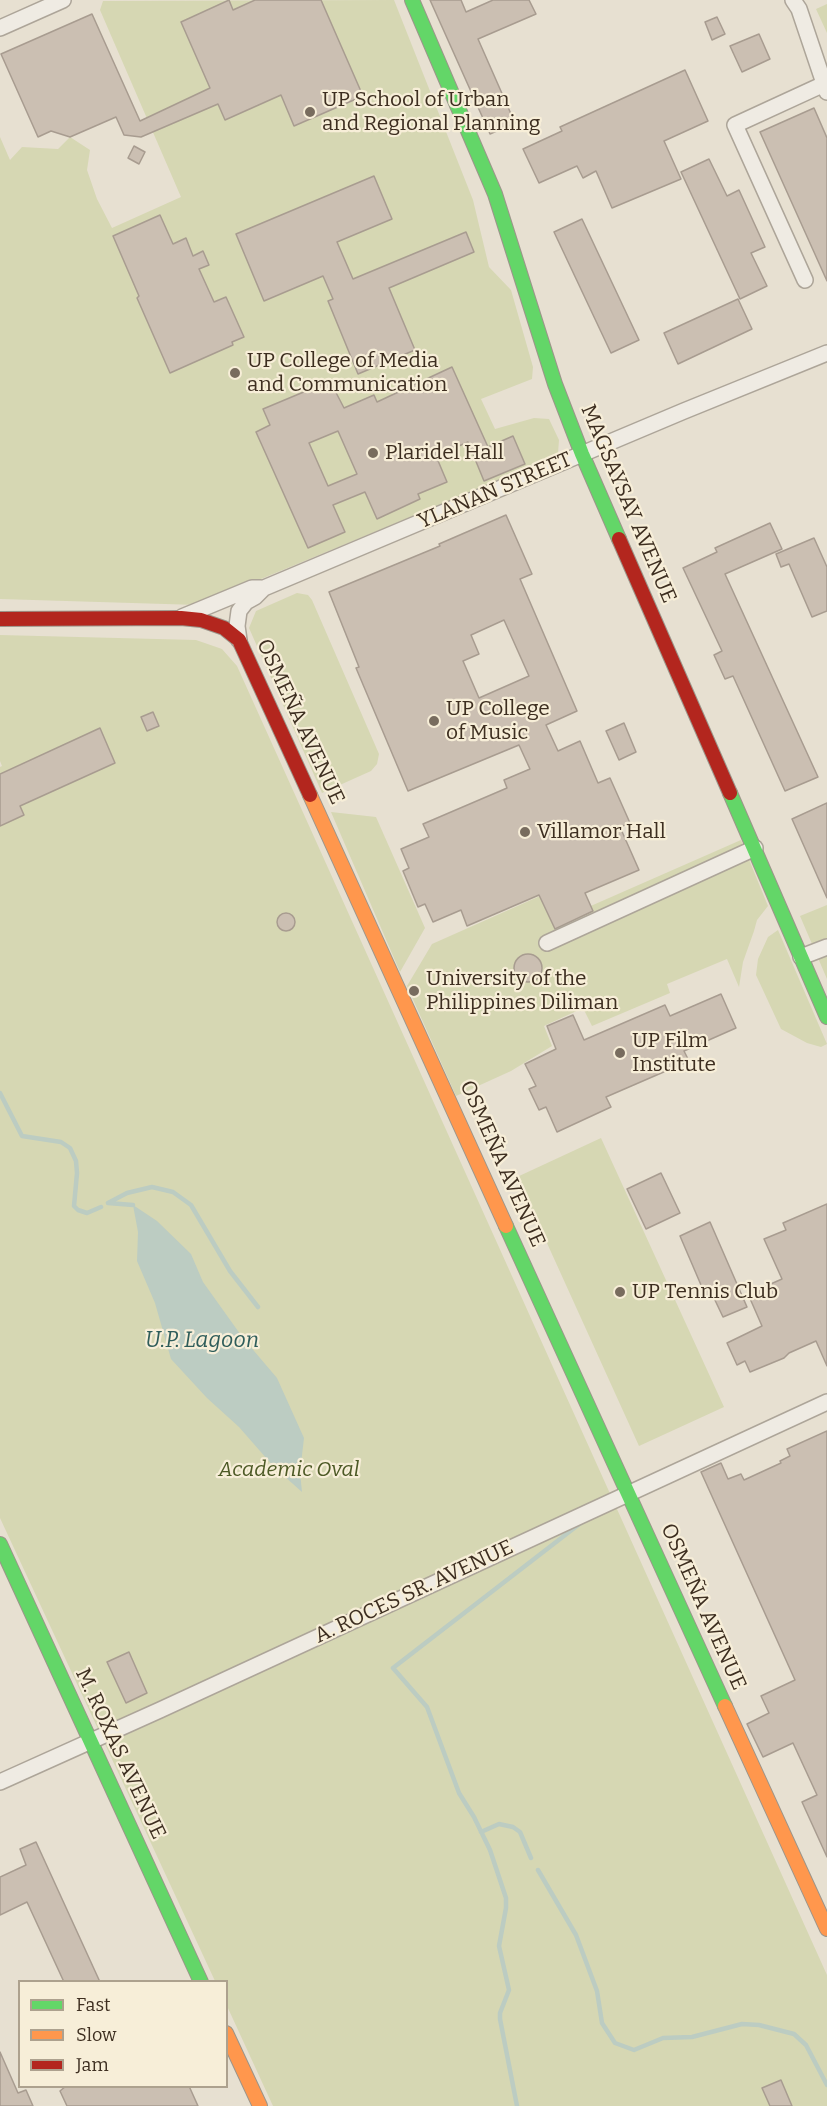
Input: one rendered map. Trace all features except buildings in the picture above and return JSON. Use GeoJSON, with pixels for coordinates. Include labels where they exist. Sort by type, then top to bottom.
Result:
{"type":"FeatureCollection","features":[{"type":"Feature","properties":{"kind":"street"},"geometry":{"type":"LineString","coordinates":[[0,28],[63,0]]}},
{"type":"Feature","properties":{"kind":"street","name":"MAGSAYSAY AVENUE"},"geometry":{"type":"LineString","coordinates":[[412,0],[495,194],[555,384],[582,454],[827,1017]]}},
{"type":"Feature","properties":{"kind":"street"},"geometry":{"type":"LineString","coordinates":[[793,0],[799,9],[825,88],[735,125],[805,280]]}},
{"type":"Feature","properties":{"kind":"street","name":"YLANAN STREET"},"geometry":{"type":"LineString","coordinates":[[239,639],[237,626],[239,611],[246,602],[264,588],[827,353]]}},
{"type":"Feature","properties":{"kind":"street","name":"YLANAN STREET"},"geometry":{"type":"LineString","coordinates":[[181,618],[252,588],[264,588]]}},
{"type":"Feature","properties":{"kind":"street","name":"OSMEÑA AVENUE"},"geometry":{"type":"LineString","coordinates":[[0,619],[181,618],[201,620],[224,628],[239,639],[827,1929]]}},
{"type":"Feature","properties":{"kind":"street"},"geometry":{"type":"LineString","coordinates":[[547,943],[755,848]]}},
{"type":"Feature","properties":{"kind":"street"},"geometry":{"type":"LineString","coordinates":[[801,957],[827,947]]}},
{"type":"Feature","properties":{"kind":"street","name":"A. ROCES SR. AVENUE"},"geometry":{"type":"LineString","coordinates":[[0,1782],[827,1402]]}},
{"type":"Feature","properties":{"kind":"street","name":"M. ROXAS AVENUE"},"geometry":{"type":"LineString","coordinates":[[0,1544],[200,1980]]}},
{"type":"Feature","properties":{"kind":"street"},"geometry":{"type":"LineString","coordinates":[[228,2037],[260,2106]]}},
{"type":"Feature","properties":{"kind":"green space"},"geometry":{"type":"Polygon","coordinates":[[[394,0],[473,200],[489,267],[511,290],[533,367],[532,379],[481,399],[495,429],[534,418],[549,419],[559,440],[558,453],[498,481],[198,605],[0,599],[0,137],[10,160],[22,147],[58,149],[70,137],[90,150],[87,170],[97,199],[112,228],[181,197],[100,10],[103,1],[394,0]]]}},
{"type":"Feature","properties":{"kind":"green space"},"geometry":{"type":"Polygon","coordinates":[[[827,4],[827,33],[816,9],[827,4]]]}},
{"type":"Feature","properties":{"kind":"green space"},"geometry":{"type":"Polygon","coordinates":[[[297,593],[308,595],[312,600],[379,754],[377,764],[371,771],[322,793],[249,628],[256,611],[297,593]]]}},
{"type":"Feature","properties":{"kind":"green space","name":"Academic Oval"},"geometry":{"type":"Polygon","coordinates":[[[0,635],[196,640],[222,649],[237,666],[827,1975],[827,2106],[273,2106],[228,2008],[228,1980],[215,1980],[0,1518],[0,767],[2,766],[0,761],[0,635]]]}},
{"type":"Feature","properties":{"kind":"green space"},"geometry":{"type":"Polygon","coordinates":[[[331,812],[376,817],[425,928],[400,972],[331,812]]]}},
{"type":"Feature","properties":{"kind":"green space"},"geometry":{"type":"Polygon","coordinates":[[[741,840],[768,906],[757,920],[743,962],[739,987],[727,959],[667,984],[670,993],[592,1026],[583,1008],[544,1026],[552,1046],[511,1071],[456,1096],[407,986],[432,944],[540,896],[552,923],[741,840]]]}},
{"type":"Feature","properties":{"kind":"green space"},"geometry":{"type":"Polygon","coordinates":[[[827,905],[827,979],[800,916],[827,905]]]}},
{"type":"Feature","properties":{"kind":"green space"},"geometry":{"type":"Polygon","coordinates":[[[778,930],[827,1044],[821,1047],[807,1043],[781,1029],[756,975],[758,959],[768,937],[778,930]]]}},
{"type":"Feature","properties":{"kind":"green space","name":"UP Tennis Club"},"geometry":{"type":"Polygon","coordinates":[[[601,1138],[724,1407],[639,1446],[517,1177],[601,1138]]]}},
{"type":"Feature","properties":{"kind":"water","name":"U.P. Lagoon"},"geometry":{"type":"Polygon","coordinates":[[[133,1205],[157,1221],[191,1254],[203,1282],[243,1338],[277,1378],[304,1438],[300,1472],[302,1492],[274,1467],[239,1427],[207,1398],[171,1359],[155,1303],[137,1261],[138,1232],[133,1205]]]}},
{"type":"Feature","properties":{"kind":"waterway"},"geometry":{"type":"LineString","coordinates":[[0,1093],[22,1136],[61,1142],[70,1148],[76,1161],[77,1173],[74,1206],[87,1213],[101,1207]]}},
{"type":"Feature","properties":{"kind":"waterway"},"geometry":{"type":"LineString","coordinates":[[108,1203],[127,1193],[152,1187],[173,1192],[191,1205],[230,1271],[258,1307]]}},
{"type":"Feature","properties":{"kind":"waterway"},"geometry":{"type":"LineString","coordinates":[[108,1203],[133,1205]]}},
{"type":"Feature","properties":{"kind":"waterway"},"geometry":{"type":"LineString","coordinates":[[517,2106],[500,2019],[509,1990],[499,1946],[506,1898],[490,1850],[459,1793],[427,1707],[393,1668],[582,1522]]}},
{"type":"Feature","properties":{"kind":"waterway"},"geometry":{"type":"LineString","coordinates":[[481,1832],[499,1824],[513,1827],[520,1832],[531,1858]]}},
{"type":"Feature","properties":{"kind":"waterway"},"geometry":{"type":"LineString","coordinates":[[538,1870],[576,1935],[597,1991],[602,2023],[615,2043],[634,2050],[663,2038],[692,2037],[742,2024],[759,2025],[794,2034],[806,2045],[827,2085]]}},
{"type":"Feature","properties":{"kind":"traffic: fast"},"geometry":{"type":"LineString","coordinates":[[412,0],[495,194],[555,384],[619,539]]}},
{"type":"Feature","properties":{"kind":"traffic: fast"},"geometry":{"type":"LineString","coordinates":[[730,793],[827,1017]]}},
{"type":"Feature","properties":{"kind":"traffic: fast"},"geometry":{"type":"LineString","coordinates":[[506,1226],[725,1706]]}},
{"type":"Feature","properties":{"kind":"traffic: fast"},"geometry":{"type":"LineString","coordinates":[[0,1544],[200,1980]]}},
{"type":"Feature","properties":{"kind":"traffic: slow"},"geometry":{"type":"LineString","coordinates":[[310,795],[506,1226]]}},
{"type":"Feature","properties":{"kind":"traffic: slow"},"geometry":{"type":"LineString","coordinates":[[725,1706],[827,1929]]}},
{"type":"Feature","properties":{"kind":"traffic: slow"},"geometry":{"type":"LineString","coordinates":[[228,2037],[260,2106]]}},
{"type":"Feature","properties":{"kind":"traffic: jam"},"geometry":{"type":"LineString","coordinates":[[619,539],[730,793]]}},
{"type":"Feature","properties":{"kind":"traffic: jam"},"geometry":{"type":"LineString","coordinates":[[0,619],[181,618],[201,620],[224,628],[239,640],[310,795]]}},
{"type":"Feature","properties":{"kind":"place","name":"UP School of Urban and Regional Planning"},"geometry":{"type":"Point","coordinates":[310,112]}},
{"type":"Feature","properties":{"kind":"place","name":"UP College of Media and Communication"},"geometry":{"type":"Point","coordinates":[235,373]}},
{"type":"Feature","properties":{"kind":"place","name":"Plaridel Hall"},"geometry":{"type":"Point","coordinates":[373,453]}},
{"type":"Feature","properties":{"kind":"place","name":"UP College of Music"},"geometry":{"type":"Point","coordinates":[434,721]}},
{"type":"Feature","properties":{"kind":"place","name":"Villamor Hall"},"geometry":{"type":"Point","coordinates":[525,832]}},
{"type":"Feature","properties":{"kind":"place","name":"University of the Philippines Diliman"},"geometry":{"type":"Point","coordinates":[414,991]}},
{"type":"Feature","properties":{"kind":"place","name":"UP Film Institute"},"geometry":{"type":"Point","coordinates":[620,1053]}},
{"type":"Feature","properties":{"kind":"place","name":"UP Tennis Club"},"geometry":{"type":"Point","coordinates":[620,1292]}}]}
